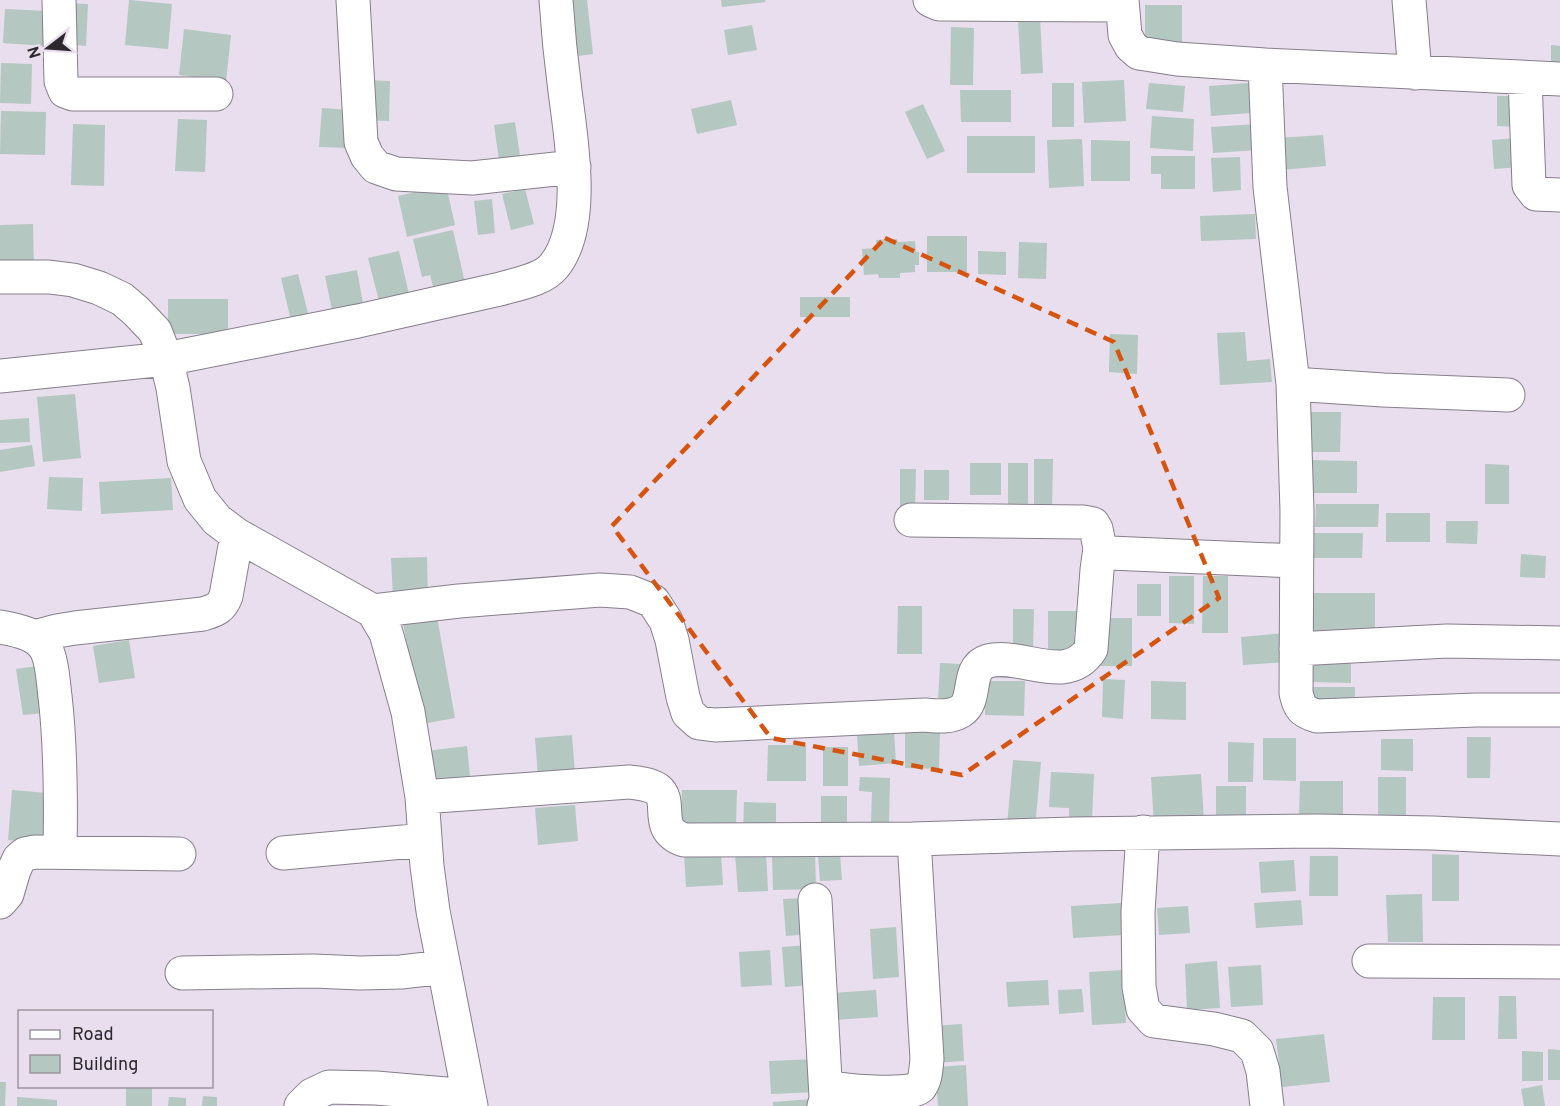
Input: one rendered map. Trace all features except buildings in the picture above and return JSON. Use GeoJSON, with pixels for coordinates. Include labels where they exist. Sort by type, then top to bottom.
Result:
{"type":"FeatureCollection","features":[{"type":"Feature","properties":{"kind":"street"},"geometry":{"type":"LineString","coordinates":[[59,0],[61,81],[65,91],[73,94],[216,94]]}},
{"type":"Feature","properties":{"kind":"street"},"geometry":{"type":"LineString","coordinates":[[353,0],[361,142],[367,156],[376,167],[396,174],[472,178],[574,167]]}},
{"type":"Feature","properties":{"kind":"street"},"geometry":{"type":"LineString","coordinates":[[0,376],[166,359],[369,318],[535,280],[554,267],[567,244],[574,211],[574,167],[558,37],[556,0]]}},
{"type":"Feature","properties":{"kind":"street"},"geometry":{"type":"LineString","coordinates":[[930,0],[939,4],[1122,3],[1125,35],[1131,46],[1139,53],[1177,59],[1560,79]]}},
{"type":"Feature","properties":{"kind":"street"},"geometry":{"type":"LineString","coordinates":[[1409,0],[1415,73]]}},
{"type":"Feature","properties":{"kind":"street"},"geometry":{"type":"LineString","coordinates":[[1265,65],[1270,187],[1293,384],[1297,500],[1296,693],[1300,706],[1306,713],[1317,716],[1476,710],[1560,711]]}},
{"type":"Feature","properties":{"kind":"street"},"geometry":{"type":"LineString","coordinates":[[1525,78],[1529,185],[1536,194],[1560,195]]}},
{"type":"Feature","properties":{"kind":"street"},"geometry":{"type":"LineString","coordinates":[[0,278],[49,277],[73,280],[99,288],[122,299],[136,311],[155,331],[166,359],[173,388],[184,461],[200,499],[217,520],[237,535],[373,611],[386,633],[408,712],[422,797],[433,911],[470,1101],[376,1088],[328,1087],[312,1095],[301,1106]]}},
{"type":"Feature","properties":{"kind":"street"},"geometry":{"type":"LineString","coordinates":[[1293,384],[1508,395]]}},
{"type":"Feature","properties":{"kind":"street"},"geometry":{"type":"LineString","coordinates":[[373,611],[600,590],[630,592],[653,601],[666,621],[688,713],[699,723],[944,716],[963,710],[968,701],[973,678],[982,664],[1000,660],[1054,667],[1070,666],[1080,663],[1087,656],[1091,649],[1100,548],[1093,524],[911,520]]}},
{"type":"Feature","properties":{"kind":"street"},"geometry":{"type":"LineString","coordinates":[[35,637],[75,628],[203,614],[214,610],[223,605],[226,596],[237,535]]}},
{"type":"Feature","properties":{"kind":"street"},"geometry":{"type":"LineString","coordinates":[[1100,548],[1119,554],[1296,561]]}},
{"type":"Feature","properties":{"kind":"street"},"geometry":{"type":"LineString","coordinates":[[0,627],[35,637],[46,650],[54,684],[61,772],[60,852]]}},
{"type":"Feature","properties":{"kind":"street"},"geometry":{"type":"LineString","coordinates":[[1296,649],[1447,641],[1560,643]]}},
{"type":"Feature","properties":{"kind":"street"},"geometry":{"type":"LineString","coordinates":[[422,797],[629,782],[647,785],[658,790],[663,799],[666,826],[673,837],[684,840],[914,839],[1143,832],[1317,831],[1410,832],[1560,839]]}},
{"type":"Feature","properties":{"kind":"street"},"geometry":{"type":"LineString","coordinates":[[1143,832],[1138,957],[1139,987],[1143,1009],[1154,1021],[1214,1029],[1242,1036],[1257,1051],[1263,1071],[1267,1106]]}},
{"type":"Feature","properties":{"kind":"street"},"geometry":{"type":"LineString","coordinates":[[825,1102],[832,1091],[839,1089],[911,1091],[920,1087],[925,1076],[927,1059],[914,839]]}},
{"type":"Feature","properties":{"kind":"street"},"geometry":{"type":"LineString","coordinates":[[283,853],[425,840]]}},
{"type":"Feature","properties":{"kind":"street"},"geometry":{"type":"LineString","coordinates":[[3,891],[16,864],[25,854],[60,852],[179,854]]}},
{"type":"Feature","properties":{"kind":"street"},"geometry":{"type":"LineString","coordinates":[[815,900],[825,1102]]}},
{"type":"Feature","properties":{"kind":"street"},"geometry":{"type":"LineString","coordinates":[[1369,961],[1560,962]]}},
{"type":"Feature","properties":{"kind":"street"},"geometry":{"type":"LineString","coordinates":[[182,972],[313,971],[360,974],[401,972],[444,966]]}},
{"type":"Feature","properties":{"kind":"highlighted area"},"geometry":{"type":"Polygon","coordinates":[[[885,238],[1114,342],[1219,598],[962,775],[771,738],[612,526],[885,238]]]}}]}
